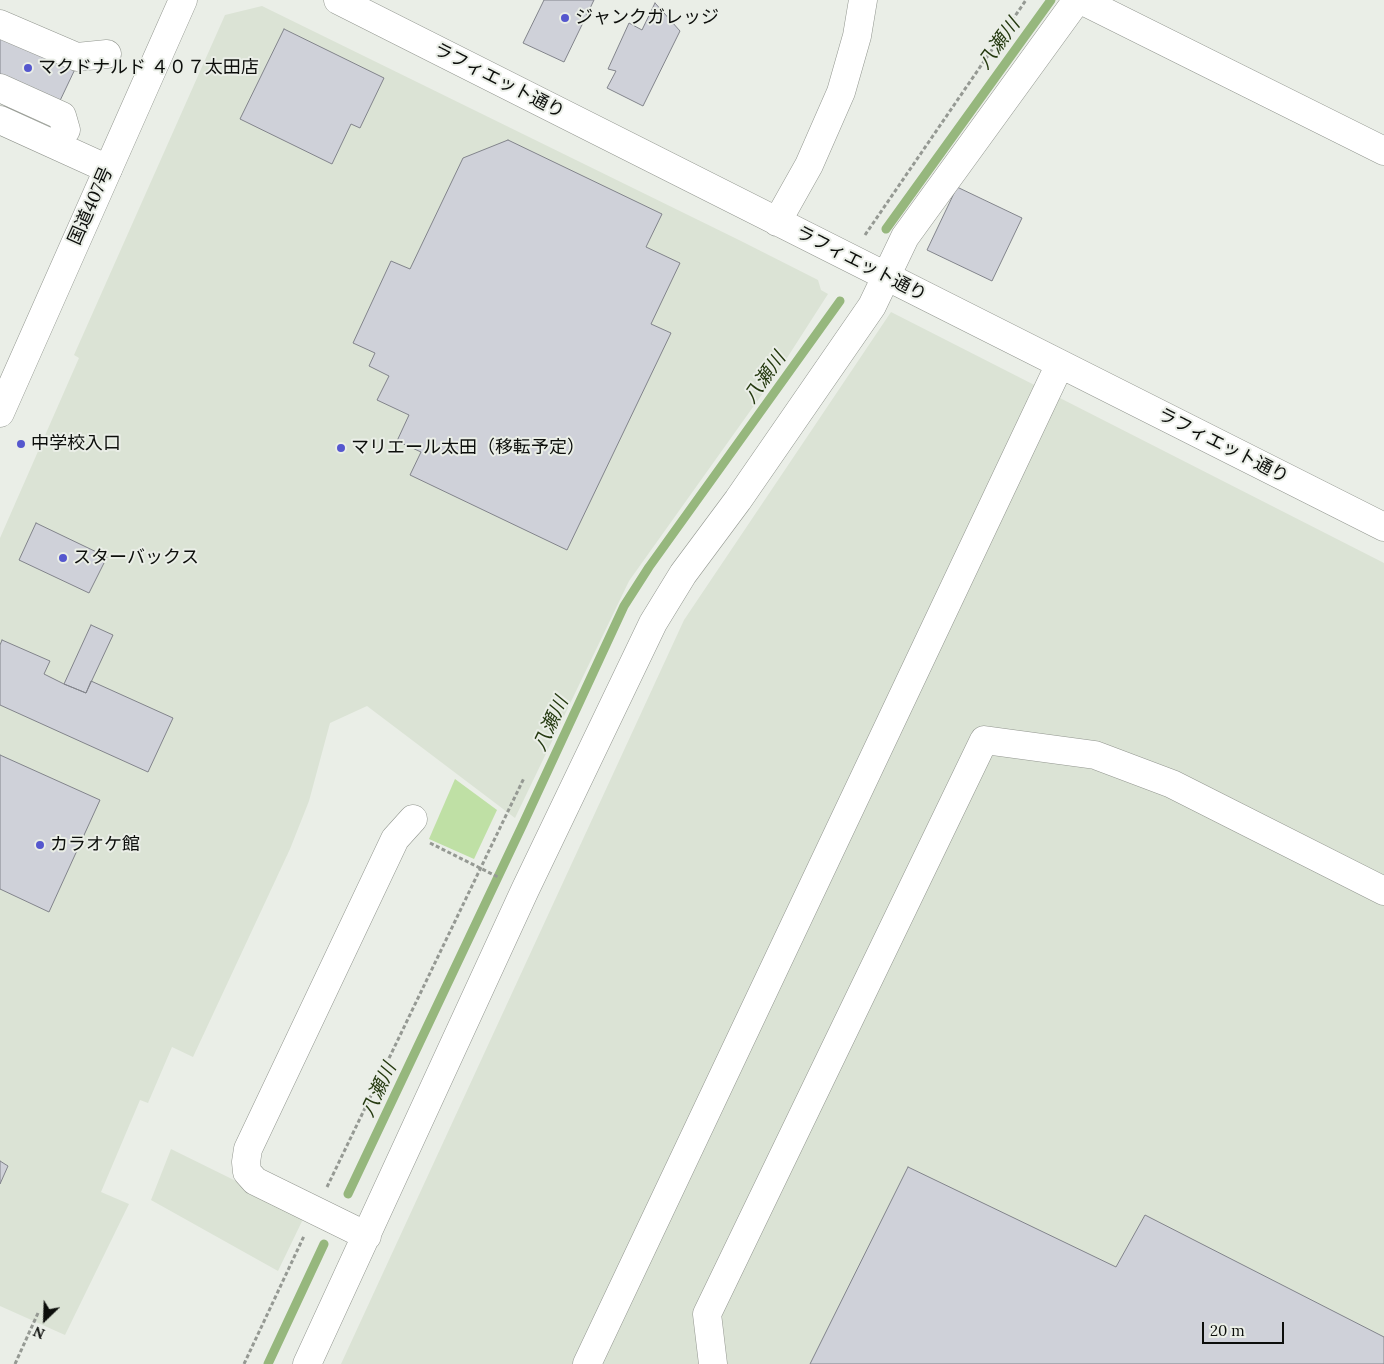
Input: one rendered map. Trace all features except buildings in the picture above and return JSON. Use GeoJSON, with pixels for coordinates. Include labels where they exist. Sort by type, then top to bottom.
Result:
{"type":"FeatureCollection","features":[{"type":"Feature","properties":{"kind":"main road","name":"国道407号"},"geometry":{"type":"LineString","coordinates":[[0,413],[183,0]]}},
{"type":"Feature","properties":{"kind":"main road","name":"ラフィエット通り"},"geometry":{"type":"LineString","coordinates":[[338,0],[1384,527]]}},
{"type":"Feature","properties":{"kind":"main road"},"geometry":{"type":"LineString","coordinates":[[777,222],[809,165],[841,92],[857,36],[863,0]]}},
{"type":"Feature","properties":{"kind":"main road"},"geometry":{"type":"LineString","coordinates":[[307,1364],[368,1236],[525,890],[653,623],[683,574],[738,500],[868,312],[887,277],[905,237],[1079,0],[1384,152]]}},
{"type":"Feature","properties":{"kind":"main road"},"geometry":{"type":"LineString","coordinates":[[0,24],[77,57],[107,54]]}},
{"type":"Feature","properties":{"kind":"main road"},"geometry":{"type":"LineString","coordinates":[[0,88],[62,116],[66,130]]}},
{"type":"Feature","properties":{"kind":"main road"},"geometry":{"type":"LineString","coordinates":[[0,120],[108,169]]}},
{"type":"Feature","properties":{"kind":"main road"},"geometry":{"type":"LineString","coordinates":[[587,1364],[1060,364]]}},
{"type":"Feature","properties":{"kind":"main road"},"geometry":{"type":"LineString","coordinates":[[713,1364],[707,1314],[984,740],[1096,755],[1172,784],[1384,890]]}},
{"type":"Feature","properties":{"kind":"main road"},"geometry":{"type":"LineString","coordinates":[[368,1236],[255,1182],[247,1172],[246,1162],[248,1149],[394,839],[419,830]]}},
{"type":"Feature","properties":{"kind":"path"},"geometry":{"type":"LineString","coordinates":[[862,239],[1026,0]]}},
{"type":"Feature","properties":{"kind":"path"},"geometry":{"type":"LineString","coordinates":[[244,1364],[315,1211],[524,778]]}},
{"type":"Feature","properties":{"kind":"path"},"geometry":{"type":"LineString","coordinates":[[419,830],[480,868],[505,881]]}},
{"type":"Feature","properties":{"kind":"path"},"geometry":{"type":"LineString","coordinates":[[15,1364],[38,1314]]}},
{"type":"Feature","properties":{"kind":"shaded area"},"geometry":{"type":"Polygon","coordinates":[[[262,6],[818,280],[821,290],[828,294],[778,372],[629,581],[515,818],[367,706],[330,723],[309,801],[290,849],[193,1057],[172,1047],[148,1103],[140,1100],[101,1192],[129,1204],[65,1335],[0,1306],[0,538],[79,358],[74,355],[225,15],[262,6]]]}},
{"type":"Feature","properties":{"kind":"shaded area"},"geometry":{"type":"Polygon","coordinates":[[[891,312],[1384,563],[1384,1364],[341,1364],[684,620],[891,312]]]}},
{"type":"Feature","properties":{"kind":"shaded area"},"geometry":{"type":"Polygon","coordinates":[[[171,1149],[305,1215],[278,1271],[151,1200],[171,1149]]]}},
{"type":"Feature","properties":{"kind":"green space"},"geometry":{"type":"Polygon","coordinates":[[[455,779],[497,810],[474,859],[429,839],[455,779]]]}},
{"type":"Feature","properties":{"kind":"waterway","name":"八瀬川"},"geometry":{"type":"LineString","coordinates":[[886,229],[1051,0]]}},
{"type":"Feature","properties":{"kind":"waterway","name":"八瀬川"},"geometry":{"type":"LineString","coordinates":[[348,1194],[624,606],[649,567],[840,301]]}},
{"type":"Feature","properties":{"kind":"waterway","name":"八瀬川"},"geometry":{"type":"LineString","coordinates":[[268,1364],[324,1244]]}},
{"type":"Feature","properties":{"kind":"place","name":"ジャンクガレッジ"},"geometry":{"type":"Point","coordinates":[565,18]}},
{"type":"Feature","properties":{"kind":"place","name":"マクドナルド ４０７太田店"},"geometry":{"type":"Point","coordinates":[28,68]}},
{"type":"Feature","properties":{"kind":"place","name":"中学校入口"},"geometry":{"type":"Point","coordinates":[21,444]}},
{"type":"Feature","properties":{"kind":"place","name":"マリエール太田（移転予定）"},"geometry":{"type":"Point","coordinates":[341,448]}},
{"type":"Feature","properties":{"kind":"place","name":"スターバックス"},"geometry":{"type":"Point","coordinates":[63,558]}},
{"type":"Feature","properties":{"kind":"place","name":"カラオケ館"},"geometry":{"type":"Point","coordinates":[40,845]}}]}
